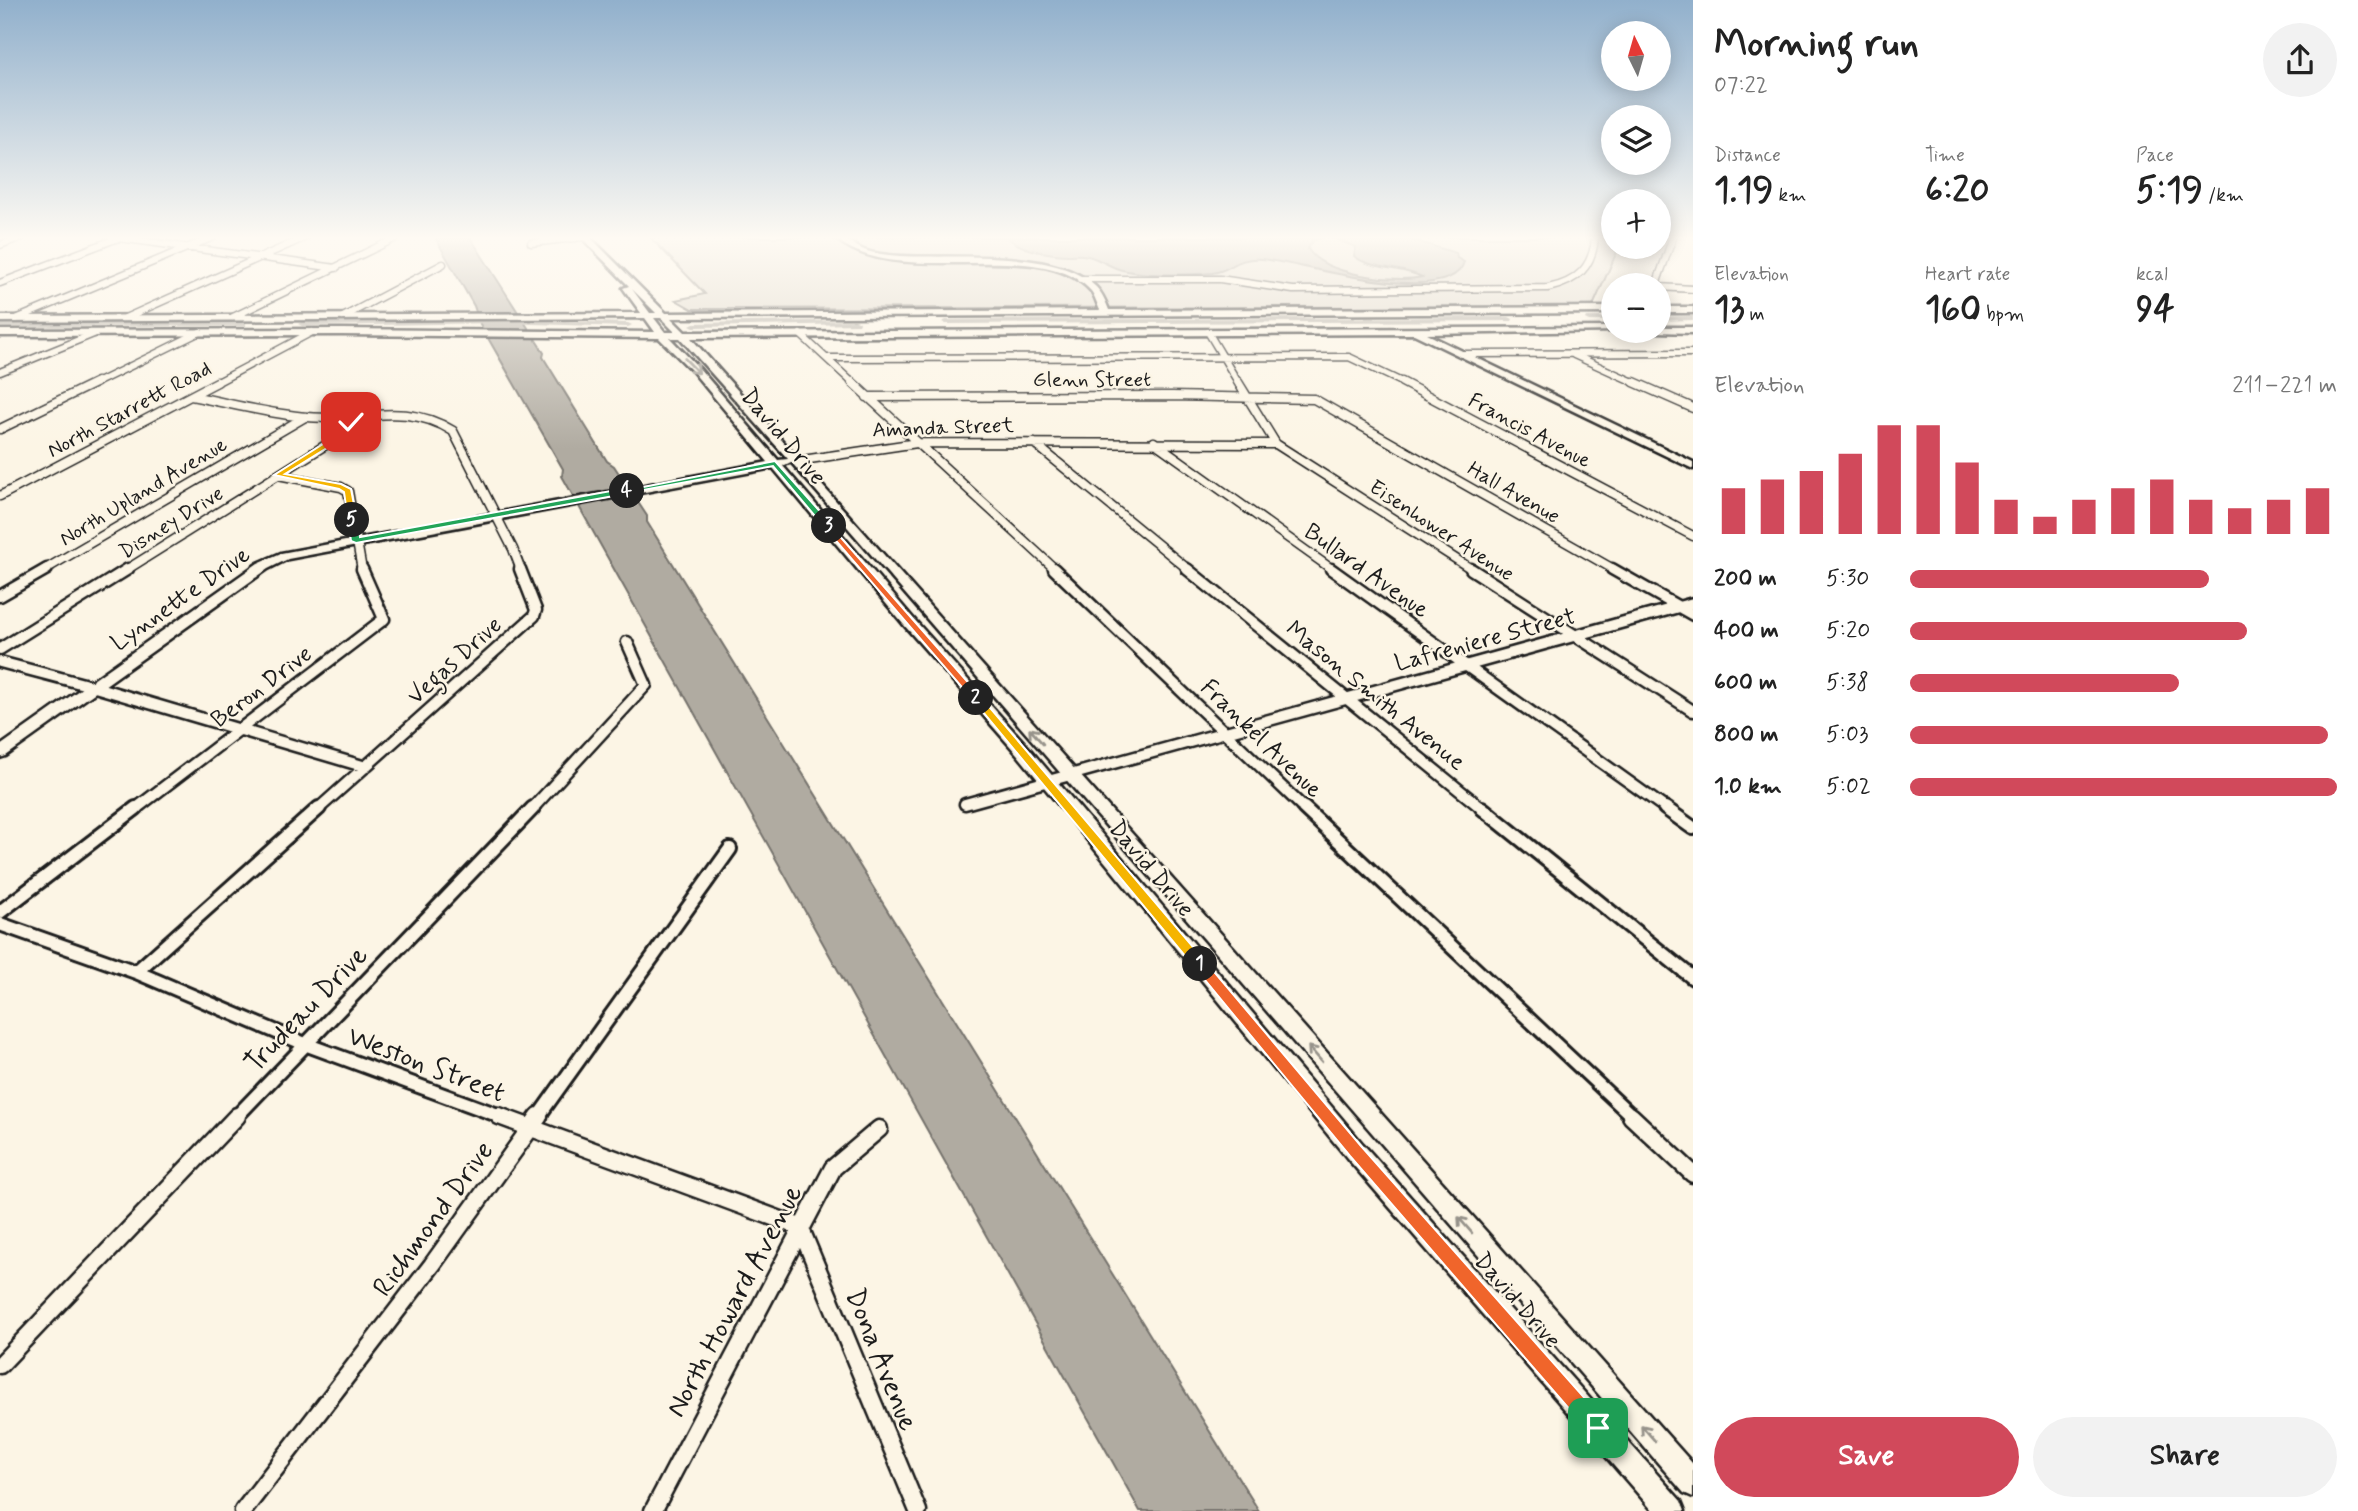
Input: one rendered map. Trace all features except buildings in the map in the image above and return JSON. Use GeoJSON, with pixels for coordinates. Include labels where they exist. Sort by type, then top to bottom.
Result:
{"type":"FeatureCollection","features":[{"type":"Feature","properties":{"kind":"main road","name":"David Drive"},"geometry":{"type":"LineString","coordinates":[[649,308],[702,354],[1693,1484]]}},
{"type":"Feature","properties":{"kind":"main road"},"geometry":{"type":"LineString","coordinates":[[1103,308],[1105,312]]}},
{"type":"Feature","properties":{"kind":"main road"},"geometry":{"type":"LineString","coordinates":[[1500,310],[1532,315],[1543,321],[1535,328],[1511,331]]}},
{"type":"Feature","properties":{"kind":"main road"},"geometry":{"type":"LineString","coordinates":[[1572,310],[1561,313],[1560,318],[1572,324],[1601,328]]}},
{"type":"Feature","properties":{"kind":"main road"},"geometry":{"type":"LineString","coordinates":[[0,319],[1601,310]]}},
{"type":"Feature","properties":{"kind":"main road"},"geometry":{"type":"LineString","coordinates":[[1671,310],[1693,310]]}},
{"type":"Feature","properties":{"kind":"main road"},"geometry":{"type":"LineString","coordinates":[[860,313],[887,317],[894,323],[888,329],[866,334]]}},
{"type":"Feature","properties":{"kind":"main road"},"geometry":{"type":"LineString","coordinates":[[948,313],[924,316],[919,324],[933,331],[954,333]]}},
{"type":"Feature","properties":{"kind":"main road","name":"David Drive"},"geometry":{"type":"LineString","coordinates":[[655,314],[662,335],[696,370],[1047,781],[1355,1151],[1671,1511]]}},
{"type":"Feature","properties":{"kind":"main road"},"geometry":{"type":"LineString","coordinates":[[712,314],[698,317],[687,324],[690,329],[698,332],[718,334]]}},
{"type":"Feature","properties":{"kind":"main road"},"geometry":{"type":"LineString","coordinates":[[588,335],[624,331],[634,325],[629,319],[608,315]]}},
{"type":"Feature","properties":{"kind":"main road"},"geometry":{"type":"LineString","coordinates":[[230,332],[259,326],[261,320],[256,317]]}},
{"type":"Feature","properties":{"kind":"main road"},"geometry":{"type":"LineString","coordinates":[[298,332],[284,324],[309,317]]}},
{"type":"Feature","properties":{"kind":"main road"},"geometry":{"type":"LineString","coordinates":[[0,333],[954,333],[1210,336],[1601,330]]}},
{"type":"Feature","properties":{"kind":"main road"},"geometry":{"type":"LineString","coordinates":[[1671,330],[1693,330]]}},
{"type":"Feature","properties":{"kind":"main road"},"geometry":{"type":"LineString","coordinates":[[1414,332],[1693,466]]}},
{"type":"Feature","properties":{"kind":"main road","name":"Amanda Street"},"geometry":{"type":"LineString","coordinates":[[574,500],[796,461]]}},
{"type":"Feature","properties":{"kind":"main road","name":"Lynnette Drive"},"geometry":{"type":"LineString","coordinates":[[0,752],[263,566],[285,556],[574,500]]}},
{"type":"Feature","properties":{"kind":"main road"},"geometry":{"type":"LineString","coordinates":[[888,597],[910,592]]}},
{"type":"Feature","properties":{"kind":"street"},"geometry":{"type":"LineString","coordinates":[[16,318],[42,308]]}},
{"type":"Feature","properties":{"kind":"street"},"geometry":{"type":"LineString","coordinates":[[125,318],[149,308]]}},
{"type":"Feature","properties":{"kind":"street"},"geometry":{"type":"LineString","coordinates":[[233,317],[253,308]]}},
{"type":"Feature","properties":{"kind":"street"},"geometry":{"type":"LineString","coordinates":[[343,317],[361,308]]}},
{"type":"Feature","properties":{"kind":"street"},"geometry":{"type":"LineString","coordinates":[[0,429],[200,332]]}},
{"type":"Feature","properties":{"kind":"street","name":"North Starrett Road"},"geometry":{"type":"LineString","coordinates":[[0,496],[312,332]]}},
{"type":"Feature","properties":{"kind":"street"},"geometry":{"type":"LineString","coordinates":[[0,372],[96,333]]}},
{"type":"Feature","properties":{"kind":"street","name":"Frankel Avenue"},"geometry":{"type":"LineString","coordinates":[[800,334],[1104,615],[1224,733],[1693,1174]]}},
{"type":"Feature","properties":{"kind":"street","name":"Eisenhower Avenue"},"geometry":{"type":"LineString","coordinates":[[1210,336],[1276,444],[1693,710]]}},
{"type":"Feature","properties":{"kind":"street"},"geometry":{"type":"LineString","coordinates":[[1673,353],[1693,361]]}},
{"type":"Feature","properties":{"kind":"street"},"geometry":{"type":"LineString","coordinates":[[1461,354],[1693,353]]}},
{"type":"Feature","properties":{"kind":"street"},"geometry":{"type":"LineString","coordinates":[[1571,354],[1693,408]]}},
{"type":"Feature","properties":{"kind":"street"},"geometry":{"type":"LineString","coordinates":[[826,358],[1222,355]]}},
{"type":"Feature","properties":{"kind":"street","name":"Francis Avenue"},"geometry":{"type":"LineString","coordinates":[[1222,355],[1350,357],[1415,388],[1693,536]]}},
{"type":"Feature","properties":{"kind":"street","name":"Vegas Drive"},"geometry":{"type":"LineString","coordinates":[[136,972],[534,616],[536,610],[513,549],[449,427],[408,413],[351,418],[305,417],[191,396]]}},
{"type":"Feature","properties":{"kind":"street","name":"Glenn Street"},"geometry":{"type":"LineString","coordinates":[[867,397],[1301,397],[1317,401]]}},
{"type":"Feature","properties":{"kind":"street","name":"Hall Avenue"},"geometry":{"type":"LineString","coordinates":[[1317,401],[1693,615]]}},
{"type":"Feature","properties":{"kind":"street","name":"North Upland Avenue"},"geometry":{"type":"LineString","coordinates":[[0,596],[305,417]]}},
{"type":"Feature","properties":{"kind":"street","name":"Disney Drive"},"geometry":{"type":"LineString","coordinates":[[0,649],[348,431],[351,418]]}},
{"type":"Feature","properties":{"kind":"street","name":"Bullard Avenue"},"geometry":{"type":"LineString","coordinates":[[1154,442],[1693,828]]}},
{"type":"Feature","properties":{"kind":"street","name":"Amanda Street"},"geometry":{"type":"LineString","coordinates":[[796,461],[917,443],[1276,444]]}},
{"type":"Feature","properties":{"kind":"street","name":"Mason Smith Avenue"},"geometry":{"type":"LineString","coordinates":[[1034,443],[1346,699],[1693,978]]}},
{"type":"Feature","properties":{"kind":"street","name":"Beron Drive"},"geometry":{"type":"LineString","coordinates":[[0,912],[384,619],[361,566],[348,491],[341,487],[278,475]]}},
{"type":"Feature","properties":{"kind":"street","name":"Lafreniere Street"},"geometry":{"type":"LineString","coordinates":[[965,804],[1693,603]]}},
{"type":"Feature","properties":{"kind":"street","name":"Trudeau Drive"},"geometry":{"type":"LineString","coordinates":[[0,1365],[500,843],[646,685],[627,642]]}},
{"type":"Feature","properties":{"kind":"street"},"geometry":{"type":"LineString","coordinates":[[0,663],[95,687],[366,767]]}},
{"type":"Feature","properties":{"kind":"street","name":"Richmond Drive"},"geometry":{"type":"LineString","coordinates":[[243,1511],[432,1265],[730,849]]}},
{"type":"Feature","properties":{"kind":"street","name":"Weston Street"},"geometry":{"type":"LineString","coordinates":[[0,924],[136,972],[305,1044],[800,1227]]}},
{"type":"Feature","properties":{"kind":"street","name":"North Howard Avenue"},"geometry":{"type":"LineString","coordinates":[[653,1511],[833,1168],[879,1129]]}},
{"type":"Feature","properties":{"kind":"street","name":"Dona Avenue"},"geometry":{"type":"LineString","coordinates":[[800,1227],[918,1511]]}},
{"type":"Feature","properties":{"kind":"shaded area"},"geometry":{"type":"Polygon","coordinates":[[[475,308],[515,308],[607,461],[614,466],[647,516],[647,522],[1259,1511],[1140,1511],[562,476],[563,469],[480,324],[475,308]]]}},
{"type":"Feature","properties":{"kind":"shaded area"},"geometry":{"type":"Polygon","coordinates":[[[689,308],[1138,308],[692,309],[689,308]]]}},
{"type":"Feature","properties":{"kind":"waterway"},"geometry":{"type":"LineString","coordinates":[[1671,319],[1693,318]]}},
{"type":"Feature","properties":{"kind":"waterway"},"geometry":{"type":"LineString","coordinates":[[946,322],[1509,319]]}},
{"type":"Feature","properties":{"kind":"waterway"},"geometry":{"type":"LineString","coordinates":[[1589,319],[1601,319]]}},
{"type":"Feature","properties":{"kind":"waterway"},"geometry":{"type":"LineString","coordinates":[[302,324],[502,321],[628,325]]}},
{"type":"Feature","properties":{"kind":"waterway"},"geometry":{"type":"LineString","coordinates":[[694,325],[856,322]]}},
{"type":"Feature","properties":{"kind":"waterway"},"geometry":{"type":"LineString","coordinates":[[0,325],[243,324]]}},
{"type":"Feature","properties":{"kind":"route"},"geometry":{"type":"LineString","coordinates":[[351,422],[348,431],[278,475],[341,487],[348,491],[356,541],[775,463],[908,621],[1023,751],[1355,1151],[1598,1428]]}}]}
